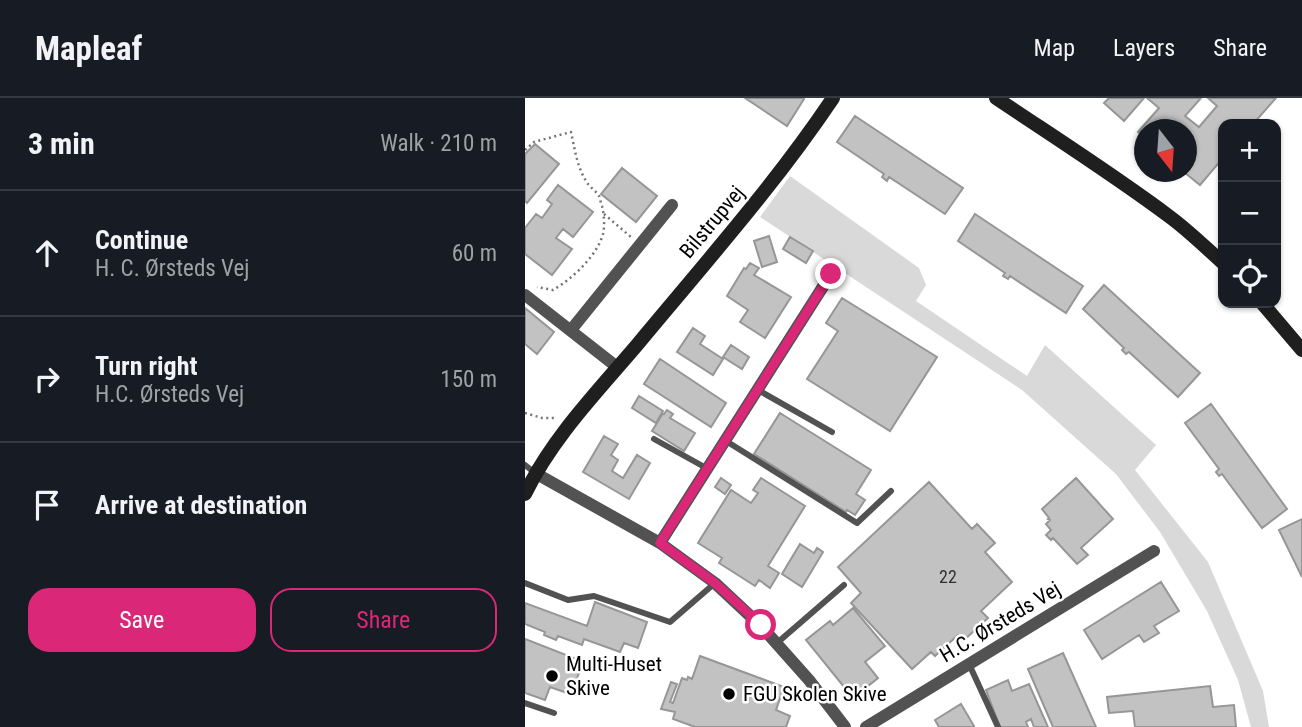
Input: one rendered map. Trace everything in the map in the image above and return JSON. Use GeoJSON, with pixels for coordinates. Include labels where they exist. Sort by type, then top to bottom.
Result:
{"type":"FeatureCollection","features":[{"type":"Feature","properties":{"kind":"street","name":"Bilstrupvej"},"geometry":{"type":"LineString","coordinates":[[525,494],[530,469],[750,210],[833,98]]}},
{"type":"Feature","properties":{"kind":"street"},"geometry":{"type":"LineString","coordinates":[[996,98],[1172,218],[1218,259]]}},
{"type":"Feature","properties":{"kind":"street","name":"Bilstrupvej"},"geometry":{"type":"LineString","coordinates":[[571,330],[673,205]]}},
{"type":"Feature","properties":{"kind":"street"},"geometry":{"type":"LineString","coordinates":[[660,543],[831,274]]}},
{"type":"Feature","properties":{"kind":"street"},"geometry":{"type":"LineString","coordinates":[[528,289],[571,330],[617,368]]}},
{"type":"Feature","properties":{"kind":"street"},"geometry":{"type":"LineString","coordinates":[[1266,308],[1302,350]]}},
{"type":"Feature","properties":{"kind":"street"},"geometry":{"type":"LineString","coordinates":[[530,469],[660,543],[715,583],[761,625],[845,727]]}},
{"type":"Feature","properties":{"kind":"street","name":"H.C. Ørsteds Vej"},"geometry":{"type":"LineString","coordinates":[[866,727],[1154,551]]}},
{"type":"Feature","properties":{"kind":"lane"},"geometry":{"type":"LineString","coordinates":[[758,390],[832,432]]}},
{"type":"Feature","properties":{"kind":"lane"},"geometry":{"type":"LineString","coordinates":[[654,439],[708,469]]}},
{"type":"Feature","properties":{"kind":"lane"},"geometry":{"type":"LineString","coordinates":[[726,441],[857,523],[891,491]]}},
{"type":"Feature","properties":{"kind":"lane"},"geometry":{"type":"LineString","coordinates":[[525,583],[568,600],[594,596],[670,622],[715,583]]}},
{"type":"Feature","properties":{"kind":"lane"},"geometry":{"type":"LineString","coordinates":[[777,643],[844,585]]}},
{"type":"Feature","properties":{"kind":"lane"},"geometry":{"type":"LineString","coordinates":[[969,664],[998,727]]}},
{"type":"Feature","properties":{"kind":"lane"},"geometry":{"type":"LineString","coordinates":[[525,703],[554,713]]}},
{"type":"Feature","properties":{"kind":"path"},"geometry":{"type":"LineString","coordinates":[[525,150],[534,142],[571,132],[581,173],[599,196],[604,214],[603,233],[580,270],[568,282],[553,290],[538,287],[528,289]]}},
{"type":"Feature","properties":{"kind":"path"},"geometry":{"type":"LineString","coordinates":[[604,214],[640,245]]}},
{"type":"Feature","properties":{"kind":"path"},"geometry":{"type":"LineString","coordinates":[[525,414],[542,418],[576,417]]}},
{"type":"Feature","properties":{"kind":"shaded area"},"geometry":{"type":"Polygon","coordinates":[[[790,176],[919,268],[926,285],[916,301],[1027,376],[1045,345],[1156,445],[1135,470],[1208,562],[1263,691],[1269,727],[1251,727],[1238,680],[1207,611],[1160,532],[1116,474],[1022,390],[760,217],[790,176]]]}},
{"type":"Feature","properties":{"kind":"building"},"geometry":{"type":"Polygon","coordinates":[[[745,98],[803,98],[804,99],[787,126],[745,98]]]}},
{"type":"Feature","properties":{"kind":"building"},"geometry":{"type":"Polygon","coordinates":[[[1109,98],[1144,98],[1124,121],[1104,103],[1109,98]]]}},
{"type":"Feature","properties":{"kind":"building"},"geometry":{"type":"Polygon","coordinates":[[[1147,98],[1201,98],[1185,116],[1189,119],[1149,119],[1159,108],[1147,98]]]}},
{"type":"Feature","properties":{"kind":"building"},"geometry":{"type":"Polygon","coordinates":[[[1208,98],[1276,98],[1257,119],[1218,119],[1218,164],[1200,185],[1196,182],[1197,125],[1199,127],[1217,106],[1208,98]]]}},
{"type":"Feature","properties":{"kind":"building"},"geometry":{"type":"Polygon","coordinates":[[[855,116],[963,188],[945,214],[889,177],[887,181],[882,177],[884,174],[837,142],[855,116]]]}},
{"type":"Feature","properties":{"kind":"building"},"geometry":{"type":"Polygon","coordinates":[[[535,144],[559,164],[527,203],[525,154],[535,144]]]}},
{"type":"Feature","properties":{"kind":"building"},"geometry":{"type":"Polygon","coordinates":[[[622,168],[657,196],[636,222],[601,194],[622,168]]]}},
{"type":"Feature","properties":{"kind":"building"},"geometry":{"type":"Polygon","coordinates":[[[558,185],[593,212],[573,237],[563,229],[556,238],[572,249],[552,275],[525,254],[525,228],[536,214],[542,218],[552,204],[547,200],[558,185]]]}},
{"type":"Feature","properties":{"kind":"building"},"geometry":{"type":"Polygon","coordinates":[[[975,214],[1083,286],[1066,313],[1010,276],[1008,279],[1003,276],[1005,273],[958,241],[975,214]]]}},
{"type":"Feature","properties":{"kind":"building"},"geometry":{"type":"Polygon","coordinates":[[[769,236],[777,262],[762,267],[754,241],[769,236]]]}},
{"type":"Feature","properties":{"kind":"building"},"geometry":{"type":"Polygon","coordinates":[[[790,237],[813,251],[806,263],[783,249],[790,237]]]}},
{"type":"Feature","properties":{"kind":"building"},"geometry":{"type":"Polygon","coordinates":[[[750,263],[759,268],[754,275],[791,297],[765,338],[740,322],[748,310],[727,296],[750,263]]]}},
{"type":"Feature","properties":{"kind":"building"},"geometry":{"type":"Polygon","coordinates":[[[1104,285],[1200,373],[1178,397],[1129,352],[1126,354],[1122,350],[1124,348],[1083,309],[1104,285]]]}},
{"type":"Feature","properties":{"kind":"building"},"geometry":{"type":"Polygon","coordinates":[[[842,298],[937,357],[890,431],[807,379],[838,331],[826,323],[842,298]]]}},
{"type":"Feature","properties":{"kind":"building"},"geometry":{"type":"Polygon","coordinates":[[[525,308],[554,332],[537,354],[525,344],[525,308]]]}},
{"type":"Feature","properties":{"kind":"building"},"geometry":{"type":"Polygon","coordinates":[[[693,328],[705,336],[700,344],[723,359],[713,375],[677,352],[693,328]]]}},
{"type":"Feature","properties":{"kind":"building"},"geometry":{"type":"Polygon","coordinates":[[[731,345],[749,357],[742,369],[723,357],[731,345]]]}},
{"type":"Feature","properties":{"kind":"building"},"geometry":{"type":"Polygon","coordinates":[[[660,359],[726,403],[711,427],[644,384],[660,359]]]}},
{"type":"Feature","properties":{"kind":"building"},"geometry":{"type":"Polygon","coordinates":[[[639,396],[663,411],[656,423],[632,408],[639,396]]]}},
{"type":"Feature","properties":{"kind":"building"},"geometry":{"type":"Polygon","coordinates":[[[1211,404],[1287,509],[1262,528],[1222,474],[1219,476],[1216,472],[1219,469],[1185,423],[1211,404]]]}},
{"type":"Feature","properties":{"kind":"building"},"geometry":{"type":"Polygon","coordinates":[[[667,410],[673,414],[670,418],[695,433],[684,451],[652,431],[667,410]]]}},
{"type":"Feature","properties":{"kind":"building"},"geometry":{"type":"Polygon","coordinates":[[[780,413],[871,470],[856,494],[865,500],[855,515],[754,454],[780,413]]]}},
{"type":"Feature","properties":{"kind":"building"},"geometry":{"type":"Polygon","coordinates":[[[604,436],[618,444],[611,455],[618,460],[612,471],[623,478],[637,455],[650,463],[629,499],[583,472],[604,436]]]}},
{"type":"Feature","properties":{"kind":"building"},"geometry":{"type":"Polygon","coordinates":[[[721,478],[731,485],[725,494],[715,487],[721,478]]]}},
{"type":"Feature","properties":{"kind":"building"},"geometry":{"type":"Polygon","coordinates":[[[761,478],[805,506],[768,566],[779,573],[770,588],[759,580],[755,586],[719,563],[722,558],[698,543],[731,490],[751,503],[758,493],[753,490],[761,478]]]}},
{"type":"Feature","properties":{"kind":"building"},"geometry":{"type":"Polygon","coordinates":[[[1076,478],[1113,519],[1081,548],[1088,555],[1077,564],[1053,538],[1051,540],[1046,535],[1051,530],[1046,524],[1050,520],[1042,509],[1076,478]]]}},
{"type":"Feature","properties":{"kind":"building"},"geometry":{"type":"Polygon","coordinates":[[[929,482],[972,529],[977,524],[995,543],[985,552],[1012,582],[981,611],[988,618],[963,641],[958,635],[935,656],[931,652],[912,669],[851,603],[861,593],[838,567],[929,482]]]}},
{"type":"Feature","properties":{"kind":"building"},"geometry":{"type":"Polygon","coordinates":[[[1302,519],[1302,577],[1279,530],[1302,519]]]}},
{"type":"Feature","properties":{"kind":"building"},"geometry":{"type":"Polygon","coordinates":[[[800,544],[814,553],[817,548],[823,552],[802,587],[782,574],[800,544]]]}},
{"type":"Feature","properties":{"kind":"building"},"geometry":{"type":"Polygon","coordinates":[[[1161,582],[1179,611],[1154,626],[1159,633],[1144,642],[1139,635],[1102,659],[1084,630],[1161,582]]]}},
{"type":"Feature","properties":{"kind":"building"},"geometry":{"type":"Polygon","coordinates":[[[595,602],[647,622],[638,648],[624,643],[620,652],[584,639],[582,645],[558,636],[556,640],[525,624],[525,603],[587,626],[595,602]]]}},
{"type":"Feature","properties":{"kind":"building"},"geometry":{"type":"Polygon","coordinates":[[[853,608],[885,646],[865,662],[878,678],[853,698],[806,640],[830,621],[833,625],[853,608]]]}},
{"type":"Feature","properties":{"kind":"building","name":"Multi-Huset Skive"},"geometry":{"type":"Polygon","coordinates":[[[525,639],[579,660],[578,663],[582,665],[573,689],[569,687],[567,693],[550,687],[545,700],[525,693],[525,639]]]}},
{"type":"Feature","properties":{"kind":"building"},"geometry":{"type":"Polygon","coordinates":[[[1063,653],[1096,727],[1053,727],[1028,669],[1063,653]]]}},
{"type":"Feature","properties":{"kind":"building","name":"FGU Skolen Skive"},"geometry":{"type":"Polygon","coordinates":[[[700,656],[784,687],[776,710],[790,716],[786,727],[695,727],[673,719],[675,712],[661,709],[671,682],[677,684],[670,702],[673,703],[682,678],[692,679],[700,656]]]}},
{"type":"Feature","properties":{"kind":"building"},"geometry":{"type":"Polygon","coordinates":[[[1008,680],[1012,691],[1029,684],[1048,727],[1034,727],[1031,719],[1026,722],[1028,727],[1000,727],[986,690],[1008,680]]]}},
{"type":"Feature","properties":{"kind":"building"},"geometry":{"type":"Polygon","coordinates":[[[1210,686],[1213,707],[1234,705],[1236,727],[1135,727],[1133,711],[1109,713],[1107,697],[1210,686]]]}},
{"type":"Feature","properties":{"kind":"building"},"geometry":{"type":"Polygon","coordinates":[[[961,704],[974,726],[939,727],[935,720],[961,704]]]}},
{"type":"Feature","properties":{"kind":"place","name":"Multi-Huset Skive"},"geometry":{"type":"Point","coordinates":[552,676]}},
{"type":"Feature","properties":{"kind":"place","name":"FGU Skolen Skive"},"geometry":{"type":"Point","coordinates":[729,694]}},
{"type":"Feature","properties":{"kind":"route"},"geometry":{"type":"LineString","coordinates":[[761,625],[715,583],[660,543],[831,274]]}}]}
